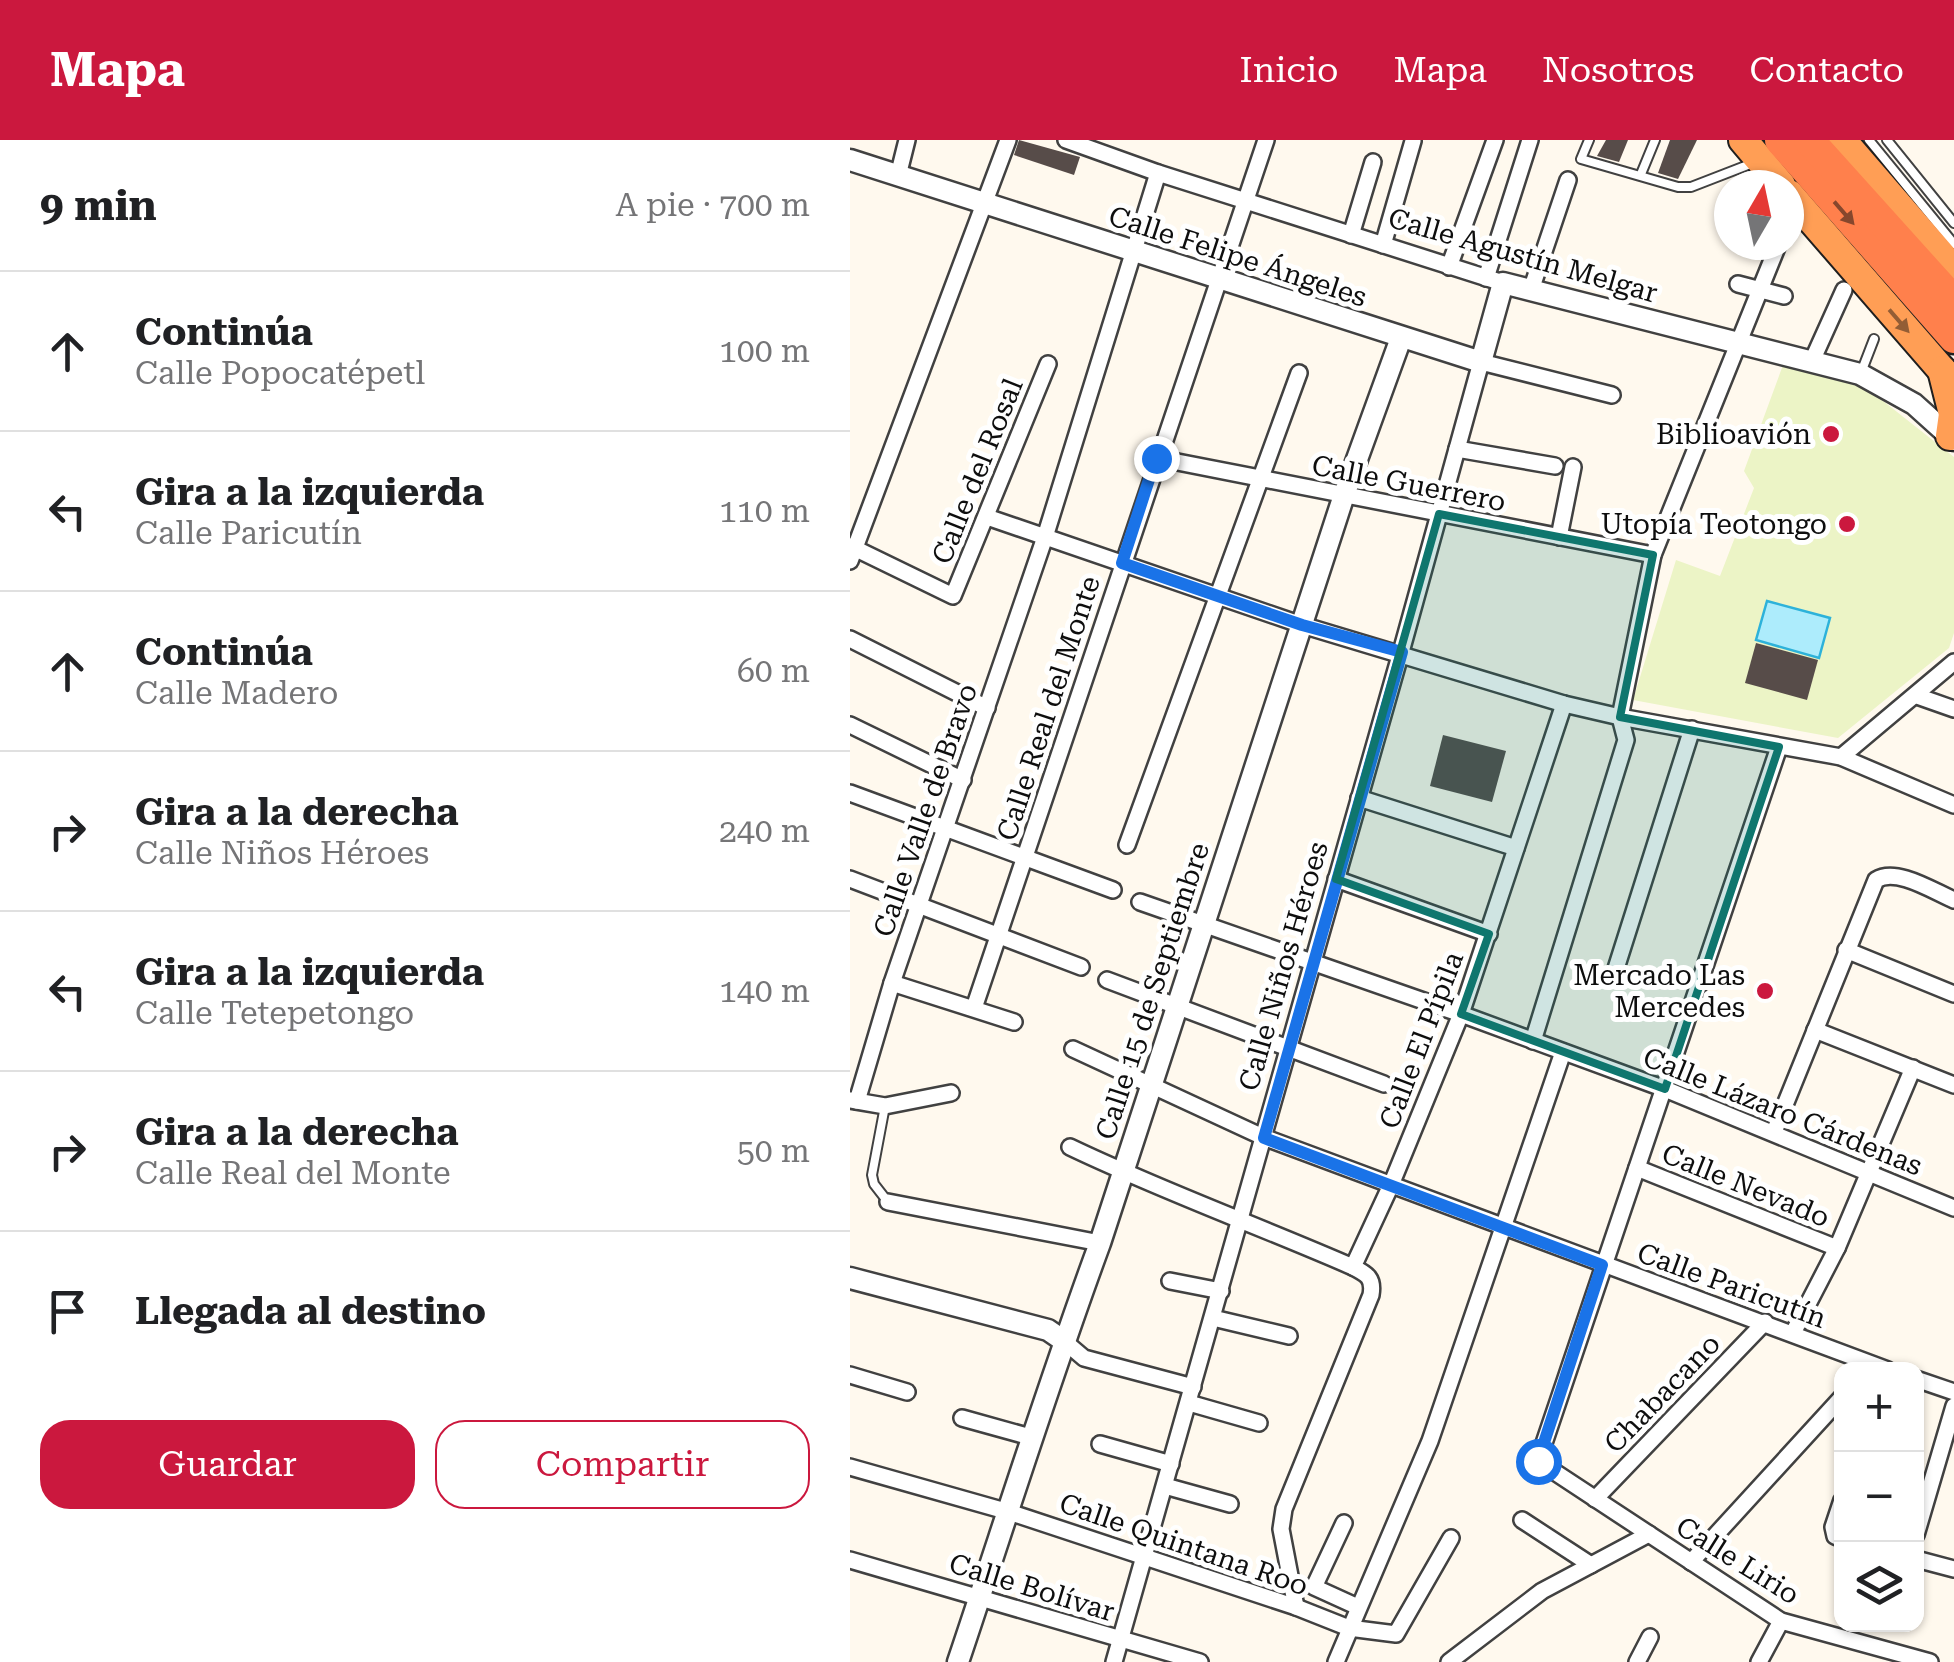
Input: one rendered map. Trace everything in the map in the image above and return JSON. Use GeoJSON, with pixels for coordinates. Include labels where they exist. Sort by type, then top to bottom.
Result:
{"type":"FeatureCollection","features":[{"type":"Feature","properties":{"kind":"highway"},"geometry":{"type":"LineString","coordinates":[[1809,140],[1954,301]]}},
{"type":"Feature","properties":{"kind":"highway"},"geometry":{"type":"LineString","coordinates":[[1842,140],[1954,270]]}},
{"type":"Feature","properties":{"kind":"highway"},"geometry":{"type":"LineString","coordinates":[[1761,147],[1773,170]]}},
{"type":"Feature","properties":{"kind":"highway"},"geometry":{"type":"LineString","coordinates":[[1761,147],[1954,338]]}},
{"type":"Feature","properties":{"kind":"highway"},"geometry":{"type":"LineString","coordinates":[[1804,211],[1948,377],[1952,438]]}},
{"type":"Feature","properties":{"kind":"street"},"geometry":{"type":"LineString","coordinates":[[898,176],[907,140]]}},
{"type":"Feature","properties":{"kind":"street"},"geometry":{"type":"LineString","coordinates":[[852,552],[1008,140]]}},
{"type":"Feature","properties":{"kind":"street","name":"Calle Agustín Melgar"},"geometry":{"type":"LineString","coordinates":[[1066,140],[1158,174],[1495,281],[1860,374],[1914,404],[1952,438]]}},
{"type":"Feature","properties":{"kind":"street","name":"Calle Real del Monte"},"geometry":{"type":"LineString","coordinates":[[974,1008],[1266,140]]}},
{"type":"Feature","properties":{"kind":"street"},"geometry":{"type":"LineString","coordinates":[[1382,245],[1413,140]]}},
{"type":"Feature","properties":{"kind":"street"},"geometry":{"type":"LineString","coordinates":[[1449,267],[1495,140]]}},
{"type":"Feature","properties":{"kind":"street"},"geometry":{"type":"LineString","coordinates":[[1495,281],[1530,140]]}},
{"type":"Feature","properties":{"kind":"street","name":"Calle Felipe Ángeles"},"geometry":{"type":"LineString","coordinates":[[850,160],[1401,338],[1612,395]]}},
{"type":"Feature","properties":{"kind":"street"},"geometry":{"type":"LineString","coordinates":[[1351,235],[1373,162]]}},
{"type":"Feature","properties":{"kind":"street","name":"Calle Valle de Bravo"},"geometry":{"type":"LineString","coordinates":[[950,1093],[885,1106],[852,1098],[1045,537],[1158,174]]}},
{"type":"Feature","properties":{"kind":"street"},"geometry":{"type":"LineString","coordinates":[[1531,290],[1568,180]]}},
{"type":"Feature","properties":{"kind":"street"},"geometry":{"type":"LineString","coordinates":[[1533,1040],[1626,740],[1620,717],[1653,555],[1773,260]]}},
{"type":"Feature","properties":{"kind":"street","name":"Calle Niños Héroes"},"geometry":{"type":"LineString","coordinates":[[1114,1662],[1402,652],[1481,362],[1495,281]]}},
{"type":"Feature","properties":{"kind":"street"},"geometry":{"type":"LineString","coordinates":[[1738,284],[1784,296]]}},
{"type":"Feature","properties":{"kind":"street"},"geometry":{"type":"LineString","coordinates":[[1812,361],[1844,290]]}},
{"type":"Feature","properties":{"kind":"street","name":"Calle 15 de Septiembre"},"geometry":{"type":"LineString","coordinates":[[958,1662],[1100,1243],[1344,495],[1401,338]]}},
{"type":"Feature","properties":{"kind":"street","name":"Calle del Rosal"},"geometry":{"type":"LineString","coordinates":[[852,552],[953,596],[1048,364]]}},
{"type":"Feature","properties":{"kind":"street"},"geometry":{"type":"LineString","coordinates":[[1127,845],[1299,373]]}},
{"type":"Feature","properties":{"kind":"street"},"geometry":{"type":"LineString","coordinates":[[1457,448],[1555,466]]}},
{"type":"Feature","properties":{"kind":"street","name":"Calle Guerrero"},"geometry":{"type":"LineString","coordinates":[[1156,458],[1653,555]]}},
{"type":"Feature","properties":{"kind":"street"},"geometry":{"type":"LineString","coordinates":[[1559,536],[1573,466]]}},
{"type":"Feature","properties":{"kind":"street"},"geometry":{"type":"LineString","coordinates":[[987,517],[1302,625],[1402,652],[1564,704],[1841,756],[1954,805]]}},
{"type":"Feature","properties":{"kind":"street"},"geometry":{"type":"LineString","coordinates":[[850,639],[987,708]]}},
{"type":"Feature","properties":{"kind":"street"},"geometry":{"type":"LineString","coordinates":[[1841,756],[1954,662]]}},
{"type":"Feature","properties":{"kind":"street"},"geometry":{"type":"LineString","coordinates":[[1916,696],[1954,710]]}},
{"type":"Feature","properties":{"kind":"street","name":"Calle El Pípila"},"geometry":{"type":"LineString","coordinates":[[1352,1267],[1391,1185],[1461,1014],[1564,704]]}},
{"type":"Feature","properties":{"kind":"street"},"geometry":{"type":"LineString","coordinates":[[850,725],[963,780]]}},
{"type":"Feature","properties":{"kind":"street"},"geometry":{"type":"LineString","coordinates":[[1613,978],[1692,728]]}},
{"type":"Feature","properties":{"kind":"street"},"geometry":{"type":"LineString","coordinates":[[1602,1265],[1779,747]]}},
{"type":"Feature","properties":{"kind":"street"},"geometry":{"type":"LineString","coordinates":[[850,793],[1114,890]]}},
{"type":"Feature","properties":{"kind":"street"},"geometry":{"type":"LineString","coordinates":[[1359,798],[1516,848]]}},
{"type":"Feature","properties":{"kind":"street"},"geometry":{"type":"LineString","coordinates":[[1774,1132],[1872,885],[1881,876],[1893,875],[1954,900]]}},
{"type":"Feature","properties":{"kind":"street"},"geometry":{"type":"LineString","coordinates":[[850,878],[1081,966]]}},
{"type":"Feature","properties":{"kind":"street"},"geometry":{"type":"LineString","coordinates":[[1336,879],[1489,934]]}},
{"type":"Feature","properties":{"kind":"street","name":"Calle Lázaro Cárdenas"},"geometry":{"type":"LineString","coordinates":[[1140,902],[1665,1089],[1954,1208]]}},
{"type":"Feature","properties":{"kind":"street"},"geometry":{"type":"LineString","coordinates":[[1846,950],[1954,994]]}},
{"type":"Feature","properties":{"kind":"street"},"geometry":{"type":"LineString","coordinates":[[1107,980],[1384,1084]]}},
{"type":"Feature","properties":{"kind":"street"},"geometry":{"type":"LineString","coordinates":[[892,983],[1014,1022]]}},
{"type":"Feature","properties":{"kind":"street"},"geometry":{"type":"LineString","coordinates":[[1815,1030],[1954,1086]]}},
{"type":"Feature","properties":{"kind":"street","name":"Calle Paricutín"},"geometry":{"type":"LineString","coordinates":[[1073,1049],[1264,1138],[1765,1322],[1858,1362]]}},
{"type":"Feature","properties":{"kind":"street"},"geometry":{"type":"LineString","coordinates":[[1336,1662],[1430,1442],[1563,1052]]}},
{"type":"Feature","properties":{"kind":"street"},"geometry":{"type":"LineString","coordinates":[[1793,1333],[1837,1248],[1913,1068]]}},
{"type":"Feature","properties":{"kind":"street"},"geometry":{"type":"LineString","coordinates":[[1070,1147],[1352,1267],[1368,1275],[1373,1284],[1372,1295],[1284,1510],[1281,1528],[1296,1607]]}},
{"type":"Feature","properties":{"kind":"street","name":"Calle Nevado"},"geometry":{"type":"LineString","coordinates":[[1637,1168],[1837,1248]]}},
{"type":"Feature","properties":{"kind":"street"},"geometry":{"type":"LineString","coordinates":[[888,1202],[1100,1243]]}},
{"type":"Feature","properties":{"kind":"street","name":"Calle Lirio"},"geometry":{"type":"LineString","coordinates":[[1602,1265],[1538,1461],[1781,1621],[1930,1662]]}},
{"type":"Feature","properties":{"kind":"street"},"geometry":{"type":"LineString","coordinates":[[850,1278],[1048,1330],[1084,1358],[1191,1395],[1259,1424]]}},
{"type":"Feature","properties":{"kind":"street"},"geometry":{"type":"LineString","coordinates":[[1170,1281],[1221,1291]]}},
{"type":"Feature","properties":{"kind":"street"},"geometry":{"type":"LineString","coordinates":[[1213,1318],[1289,1336]]}},
{"type":"Feature","properties":{"kind":"street","name":"Chabacano"},"geometry":{"type":"LineString","coordinates":[[1595,1499],[1765,1322]]}},
{"type":"Feature","properties":{"kind":"street"},"geometry":{"type":"LineString","coordinates":[[850,1376],[906,1392]]}},
{"type":"Feature","properties":{"kind":"street"},"geometry":{"type":"LineString","coordinates":[[1924,1382],[1954,1392]]}},
{"type":"Feature","properties":{"kind":"street"},"geometry":{"type":"LineString","coordinates":[[1691,1562],[1834,1406]]}},
{"type":"Feature","properties":{"kind":"street"},"geometry":{"type":"LineString","coordinates":[[1924,1508],[1954,1406]]}},
{"type":"Feature","properties":{"kind":"street"},"geometry":{"type":"LineString","coordinates":[[962,1418],[1034,1438]]}},
{"type":"Feature","properties":{"kind":"street"},"geometry":{"type":"LineString","coordinates":[[1100,1444],[1170,1464]]}},
{"type":"Feature","properties":{"kind":"street","name":"Calle Quintana Roo"},"geometry":{"type":"LineString","coordinates":[[850,1467],[1009,1512],[1349,1628],[1396,1634],[1451,1538]]}},
{"type":"Feature","properties":{"kind":"street"},"geometry":{"type":"LineString","coordinates":[[1164,1486],[1230,1504]]}},
{"type":"Feature","properties":{"kind":"street"},"geometry":{"type":"LineString","coordinates":[[1522,1520],[1591,1565]]}},
{"type":"Feature","properties":{"kind":"street"},"geometry":{"type":"LineString","coordinates":[[1344,1523],[1314,1588],[1358,1608]]}},
{"type":"Feature","properties":{"kind":"street"},"geometry":{"type":"LineString","coordinates":[[1450,1662],[1542,1591],[1648,1534]]}},
{"type":"Feature","properties":{"kind":"street","name":"Calle Bolívar"},"geometry":{"type":"LineString","coordinates":[[850,1560],[1200,1662]]}},
{"type":"Feature","properties":{"kind":"street"},"geometry":{"type":"LineString","coordinates":[[1924,1561],[1954,1569]]}},
{"type":"Feature","properties":{"kind":"street"},"geometry":{"type":"LineString","coordinates":[[1759,1662],[1781,1621]]}},
{"type":"Feature","properties":{"kind":"street"},"geometry":{"type":"LineString","coordinates":[[1637,1662],[1650,1637]]}},
{"type":"Feature","properties":{"kind":"street"},"geometry":{"type":"LineString","coordinates":[[1864,1662],[1870,1646]]}},
{"type":"Feature","properties":{"kind":"lane"},"geometry":{"type":"LineString","coordinates":[[1589,140],[1581,159],[1678,187],[1692,187],[1761,147]]}},
{"type":"Feature","properties":{"kind":"lane"},"geometry":{"type":"LineString","coordinates":[[1640,174],[1656,140]]}},
{"type":"Feature","properties":{"kind":"lane"},"geometry":{"type":"LineString","coordinates":[[1870,140],[1954,244]]}},
{"type":"Feature","properties":{"kind":"lane"},"geometry":{"type":"LineString","coordinates":[[1887,140],[1954,223]]}},
{"type":"Feature","properties":{"kind":"lane"},"geometry":{"type":"LineString","coordinates":[[1860,374],[1874,340]]}},
{"type":"Feature","properties":{"kind":"lane"},"geometry":{"type":"LineString","coordinates":[[885,1106],[872,1176],[888,1202]]}},
{"type":"Feature","properties":{"kind":"highlighted area"},"geometry":{"type":"Polygon","coordinates":[[[1439,514],[1653,555],[1620,717],[1779,747],[1665,1089],[1461,1014],[1489,934],[1336,879],[1439,514]]]}},
{"type":"Feature","properties":{"kind":"green space","name":"Utopía Teotongo"},"geometry":{"type":"Polygon","coordinates":[[[1783,365],[1821,371],[1868,389],[1954,457],[1954,633],[1949,648],[1838,738],[1633,700],[1676,560],[1720,576],[1754,488],[1744,471],[1783,365]]]}},
{"type":"Feature","properties":{"kind":"water"},"geometry":{"type":"Polygon","coordinates":[[[1767,601],[1830,618],[1819,658],[1756,640],[1767,601]]]}},
{"type":"Feature","properties":{"kind":"building"},"geometry":{"type":"Polygon","coordinates":[[[1019,140],[1080,157],[1074,175],[1014,155],[1019,140]]]}},
{"type":"Feature","properties":{"kind":"building"},"geometry":{"type":"Polygon","coordinates":[[[1606,140],[1628,140],[1619,162],[1597,156],[1606,140]]]}},
{"type":"Feature","properties":{"kind":"building"},"geometry":{"type":"Polygon","coordinates":[[[1670,140],[1697,140],[1678,179],[1658,173],[1670,140]]]}},
{"type":"Feature","properties":{"kind":"building"},"geometry":{"type":"Polygon","coordinates":[[[1756,643],[1818,660],[1807,700],[1745,683],[1756,643]]]}},
{"type":"Feature","properties":{"kind":"building"},"geometry":{"type":"Polygon","coordinates":[[[1443,735],[1506,751],[1492,802],[1430,786],[1443,735]]]}},
{"type":"Feature","properties":{"kind":"place","name":"Biblioavión"},"geometry":{"type":"Point","coordinates":[1831,434]}},
{"type":"Feature","properties":{"kind":"place","name":"Utopía Teotongo"},"geometry":{"type":"Point","coordinates":[1847,524]}},
{"type":"Feature","properties":{"kind":"place","name":"Mercado Las Mercedes"},"geometry":{"type":"Point","coordinates":[1765,991]}},
{"type":"Feature","properties":{"kind":"route"},"geometry":{"type":"LineString","coordinates":[[1156,458],[1122,563],[1302,625],[1402,652],[1264,1138],[1602,1265],[1538,1461]]}}]}
